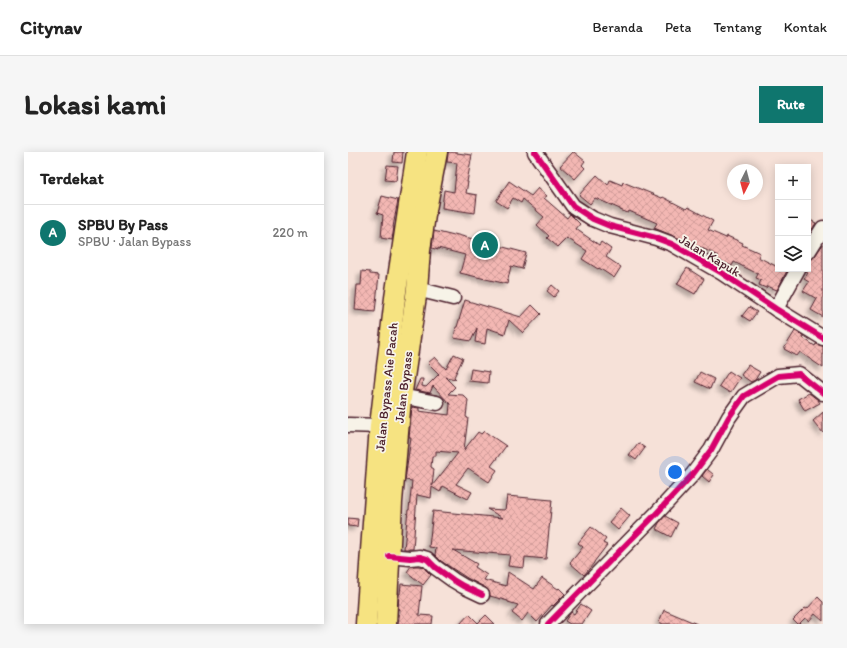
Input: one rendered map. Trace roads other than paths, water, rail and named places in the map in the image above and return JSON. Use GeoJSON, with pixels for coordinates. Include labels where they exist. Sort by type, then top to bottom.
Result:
{"type":"FeatureCollection","features":[{"type":"Feature","properties":{"kind":"highway","name":"Jalan Bypass Aie Pacah"},"geometry":{"type":"LineString","coordinates":[[366,624],[380,426],[395,298],[417,152]]}},
{"type":"Feature","properties":{"kind":"highway","name":"Jalan Bypass"},"geometry":{"type":"LineString","coordinates":[[386,624],[392,502],[401,398],[425,215],[437,152]]}},
{"type":"Feature","properties":{"kind":"street","name":"Jalan Kapuk"},"geometry":{"type":"LineString","coordinates":[[535,152],[573,206],[593,219],[610,226],[656,238],[672,244],[722,273],[823,338]]}},
{"type":"Feature","properties":{"kind":"street"},"geometry":{"type":"LineString","coordinates":[[811,247],[823,228]]}},
{"type":"Feature","properties":{"kind":"street"},"geometry":{"type":"LineString","coordinates":[[776,309],[796,272]]}},
{"type":"Feature","properties":{"kind":"street"},"geometry":{"type":"LineString","coordinates":[[416,289],[453,298]]}},
{"type":"Feature","properties":{"kind":"street"},"geometry":{"type":"LineString","coordinates":[[548,624],[693,474],[711,450],[729,417],[744,396],[778,376],[799,374],[823,393]]}},
{"type":"Feature","properties":{"kind":"street"},"geometry":{"type":"LineString","coordinates":[[401,398],[411,398],[437,403]]}},
{"type":"Feature","properties":{"kind":"street"},"geometry":{"type":"LineString","coordinates":[[348,425],[380,426]]}},
{"type":"Feature","properties":{"kind":"street"},"geometry":{"type":"LineString","coordinates":[[389,556],[410,558],[420,557],[427,559],[453,580],[482,595]]}},
{"type":"Feature","properties":{"kind":"place","name":"SPBU By Pass"},"geometry":{"type":"Point","coordinates":[485,245]}}]}
